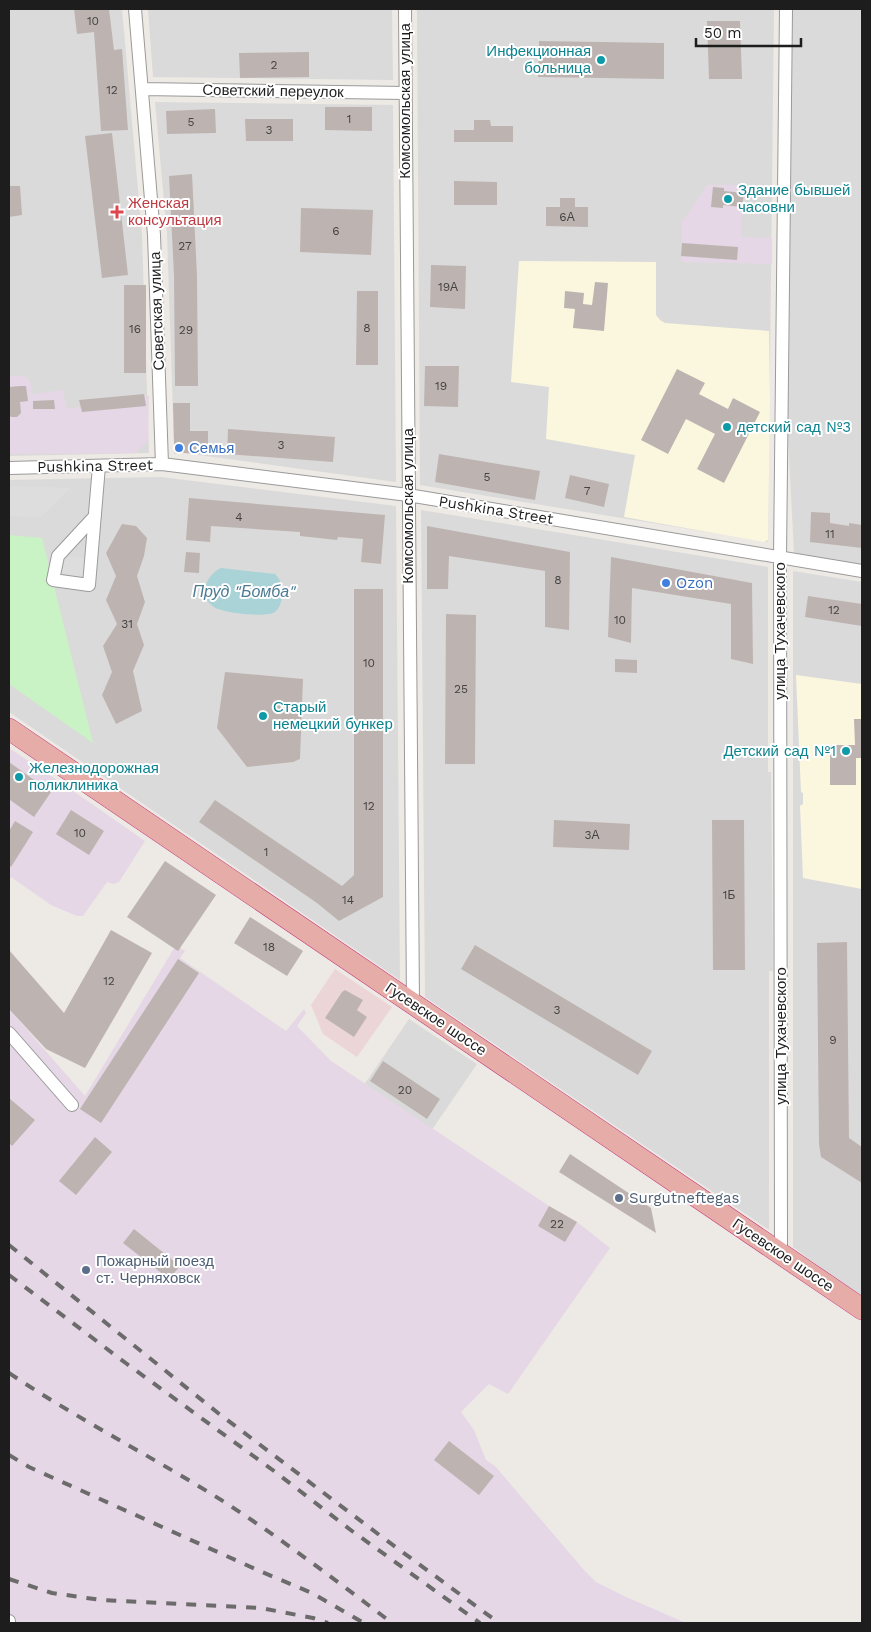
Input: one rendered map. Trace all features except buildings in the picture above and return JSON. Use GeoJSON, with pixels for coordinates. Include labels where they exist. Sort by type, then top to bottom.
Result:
{"type":"FeatureCollection","features":[{"type":"Feature","properties":{"kind":"highway","name":"Гусевское шоссе"},"geometry":{"type":"LineString","coordinates":[[9,729],[862,1309]]}},
{"type":"Feature","properties":{"kind":"street","name":"Советская улица"},"geometry":{"type":"LineString","coordinates":[[135,9],[154,235],[162,464]]}},
{"type":"Feature","properties":{"kind":"street","name":"Комсомольская улица"},"geometry":{"type":"LineString","coordinates":[[405,9],[413,1003]]}},
{"type":"Feature","properties":{"kind":"street","name":"улица Тухачевского"},"geometry":{"type":"LineString","coordinates":[[781,1253],[780,557],[786,9]]}},
{"type":"Feature","properties":{"kind":"street","name":"Советский переулок"},"geometry":{"type":"LineString","coordinates":[[142,89],[405,93]]}},
{"type":"Feature","properties":{"kind":"street","name":"Pushkina Street"},"geometry":{"type":"LineString","coordinates":[[9,468],[162,464],[408,495],[862,571]]}},
{"type":"Feature","properties":{"kind":"street"},"geometry":{"type":"LineString","coordinates":[[95,516],[58,556],[53,580],[89,585],[95,516],[99,466]]}},
{"type":"Feature","properties":{"kind":"street"},"geometry":{"type":"LineString","coordinates":[[9,1033],[72,1106]]}},
{"type":"Feature","properties":{"kind":"shaded area"},"geometry":{"type":"Polygon","coordinates":[[[9,9],[122,9],[142,235],[149,453],[9,456],[9,9]]]}},
{"type":"Feature","properties":{"kind":"shaded area"},"geometry":{"type":"Polygon","coordinates":[[[148,9],[392,9],[393,80],[153,77],[148,9]]]}},
{"type":"Feature","properties":{"kind":"shaded area"},"geometry":{"type":"Polygon","coordinates":[[[417,9],[774,9],[768,542],[420,485],[417,9]]]}},
{"type":"Feature","properties":{"kind":"shaded area"},"geometry":{"type":"Polygon","coordinates":[[[786,9],[862,9],[862,566],[794,554],[783,335],[786,9]]]}},
{"type":"Feature","properties":{"kind":"shaded area"},"geometry":{"type":"Polygon","coordinates":[[[155,102],[393,105],[396,482],[184,453],[174,454],[167,234],[155,102]]]}},
{"type":"Feature","properties":{"kind":"shaded area"},"geometry":{"type":"Polygon","coordinates":[[[707,185],[745,185],[744,214],[741,216],[741,237],[772,238],[772,264],[682,262],[682,222],[707,185]]]}},
{"type":"Feature","properties":{"kind":"shaded area"},"geometry":{"type":"Polygon","coordinates":[[[519,261],[656,262],[656,315],[660,320],[665,323],[769,331],[768,540],[764,542],[624,517],[635,455],[546,439],[549,387],[511,382],[519,261]]]}},
{"type":"Feature","properties":{"kind":"shaded area"},"geometry":{"type":"Polygon","coordinates":[[[9,376],[28,378],[32,394],[63,390],[67,409],[149,396],[148,441],[135,453],[9,454],[9,376]]]}},
{"type":"Feature","properties":{"kind":"shaded area"},"geometry":{"type":"Polygon","coordinates":[[[161,477],[396,506],[400,980],[9,712],[9,480],[161,477]]]}},
{"type":"Feature","properties":{"kind":"shaded area"},"geometry":{"type":"Polygon","coordinates":[[[9,486],[71,488],[40,518],[9,516],[9,486]]]}},
{"type":"Feature","properties":{"kind":"shaded area"},"geometry":{"type":"Polygon","coordinates":[[[421,510],[768,567],[768,772],[771,772],[773,971],[769,971],[769,1230],[425,997],[421,510]]]}},
{"type":"Feature","properties":{"kind":"shaded area"},"geometry":{"type":"Polygon","coordinates":[[[58,556],[92,558],[89,585],[53,580],[58,556]]]}},
{"type":"Feature","properties":{"kind":"shaded area"},"geometry":{"type":"Polygon","coordinates":[[[793,571],[862,582],[862,1298],[793,1247],[793,571]]]}},
{"type":"Feature","properties":{"kind":"shaded area"},"geometry":{"type":"Polygon","coordinates":[[[796,675],[862,684],[862,889],[803,878],[800,806],[803,804],[803,793],[801,792],[796,675]]]}},
{"type":"Feature","properties":{"kind":"shaded area"},"geometry":{"type":"Polygon","coordinates":[[[9,748],[145,841],[119,882],[113,884],[107,882],[83,916],[77,916],[51,905],[11,877],[9,881],[9,748]]]}},
{"type":"Feature","properties":{"kind":"shaded area"},"geometry":{"type":"Polygon","coordinates":[[[176,945],[185,951],[180,958],[286,1031],[304,1009],[306,1013],[297,1026],[331,1061],[549,1206],[577,1222],[610,1248],[508,1394],[489,1384],[461,1412],[474,1430],[486,1460],[495,1466],[596,1582],[686,1623],[9,1623],[9,1009],[85,1096],[176,945]]]}},
{"type":"Feature","properties":{"kind":"shaded area"},"geometry":{"type":"Polygon","coordinates":[[[335,969],[392,1007],[357,1057],[323,1034],[311,1005],[335,969]]]}},
{"type":"Feature","properties":{"kind":"shaded area"},"geometry":{"type":"Polygon","coordinates":[[[409,1019],[477,1064],[431,1131],[364,1085],[409,1019]]]}},
{"type":"Feature","properties":{"kind":"green space"},"geometry":{"type":"Polygon","coordinates":[[[9,535],[42,538],[93,743],[9,684],[9,535]]]}},
{"type":"Feature","properties":{"kind":"water","name":"Пруд \"Бомба\""},"geometry":{"type":"Polygon","coordinates":[[[221,568],[275,574],[282,585],[282,600],[278,609],[270,614],[254,615],[226,611],[214,607],[206,597],[206,586],[211,576],[221,568]]]}},
{"type":"Feature","properties":{"kind":"railway"},"geometry":{"type":"LineString","coordinates":[[9,1245],[218,1413],[499,1623]]}},
{"type":"Feature","properties":{"kind":"railway"},"geometry":{"type":"LineString","coordinates":[[9,1275],[352,1531],[480,1623]]}},
{"type":"Feature","properties":{"kind":"railway"},"geometry":{"type":"LineString","coordinates":[[9,1373],[62,1407],[226,1503],[289,1546],[392,1623]]}},
{"type":"Feature","properties":{"kind":"railway"},"geometry":{"type":"LineString","coordinates":[[9,1455],[29,1467],[312,1593],[364,1623]]}},
{"type":"Feature","properties":{"kind":"railway"},"geometry":{"type":"LineString","coordinates":[[9,1579],[52,1593],[101,1600],[261,1608],[313,1618],[328,1623]]}},
{"type":"Feature","properties":{"kind":"place","name":"Инфекционная больница"},"geometry":{"type":"Point","coordinates":[601,60]}},
{"type":"Feature","properties":{"kind":"place","name":"Здание бывшей часовни"},"geometry":{"type":"Point","coordinates":[728,199]}},
{"type":"Feature","properties":{"kind":"place","name":"Женская консультация"},"geometry":{"type":"Point","coordinates":[117,212]}},
{"type":"Feature","properties":{"kind":"place","name":"детский сад №3"},"geometry":{"type":"Point","coordinates":[727,427]}},
{"type":"Feature","properties":{"kind":"place","name":"Семья"},"geometry":{"type":"Point","coordinates":[179,448]}},
{"type":"Feature","properties":{"kind":"place","name":"Ozon"},"geometry":{"type":"Point","coordinates":[666,583]}},
{"type":"Feature","properties":{"kind":"place","name":"Старый немецкий бункер"},"geometry":{"type":"Point","coordinates":[263,716]}},
{"type":"Feature","properties":{"kind":"place","name":"Детский сад №1"},"geometry":{"type":"Point","coordinates":[846,751]}},
{"type":"Feature","properties":{"kind":"place","name":"Железнодорожная поликлиника"},"geometry":{"type":"Point","coordinates":[19,777]}},
{"type":"Feature","properties":{"kind":"place","name":"Surgutneftegas"},"geometry":{"type":"Point","coordinates":[619,1198]}},
{"type":"Feature","properties":{"kind":"place","name":"Пожарный поезд ст. Черняховск"},"geometry":{"type":"Point","coordinates":[86,1270]}}]}
